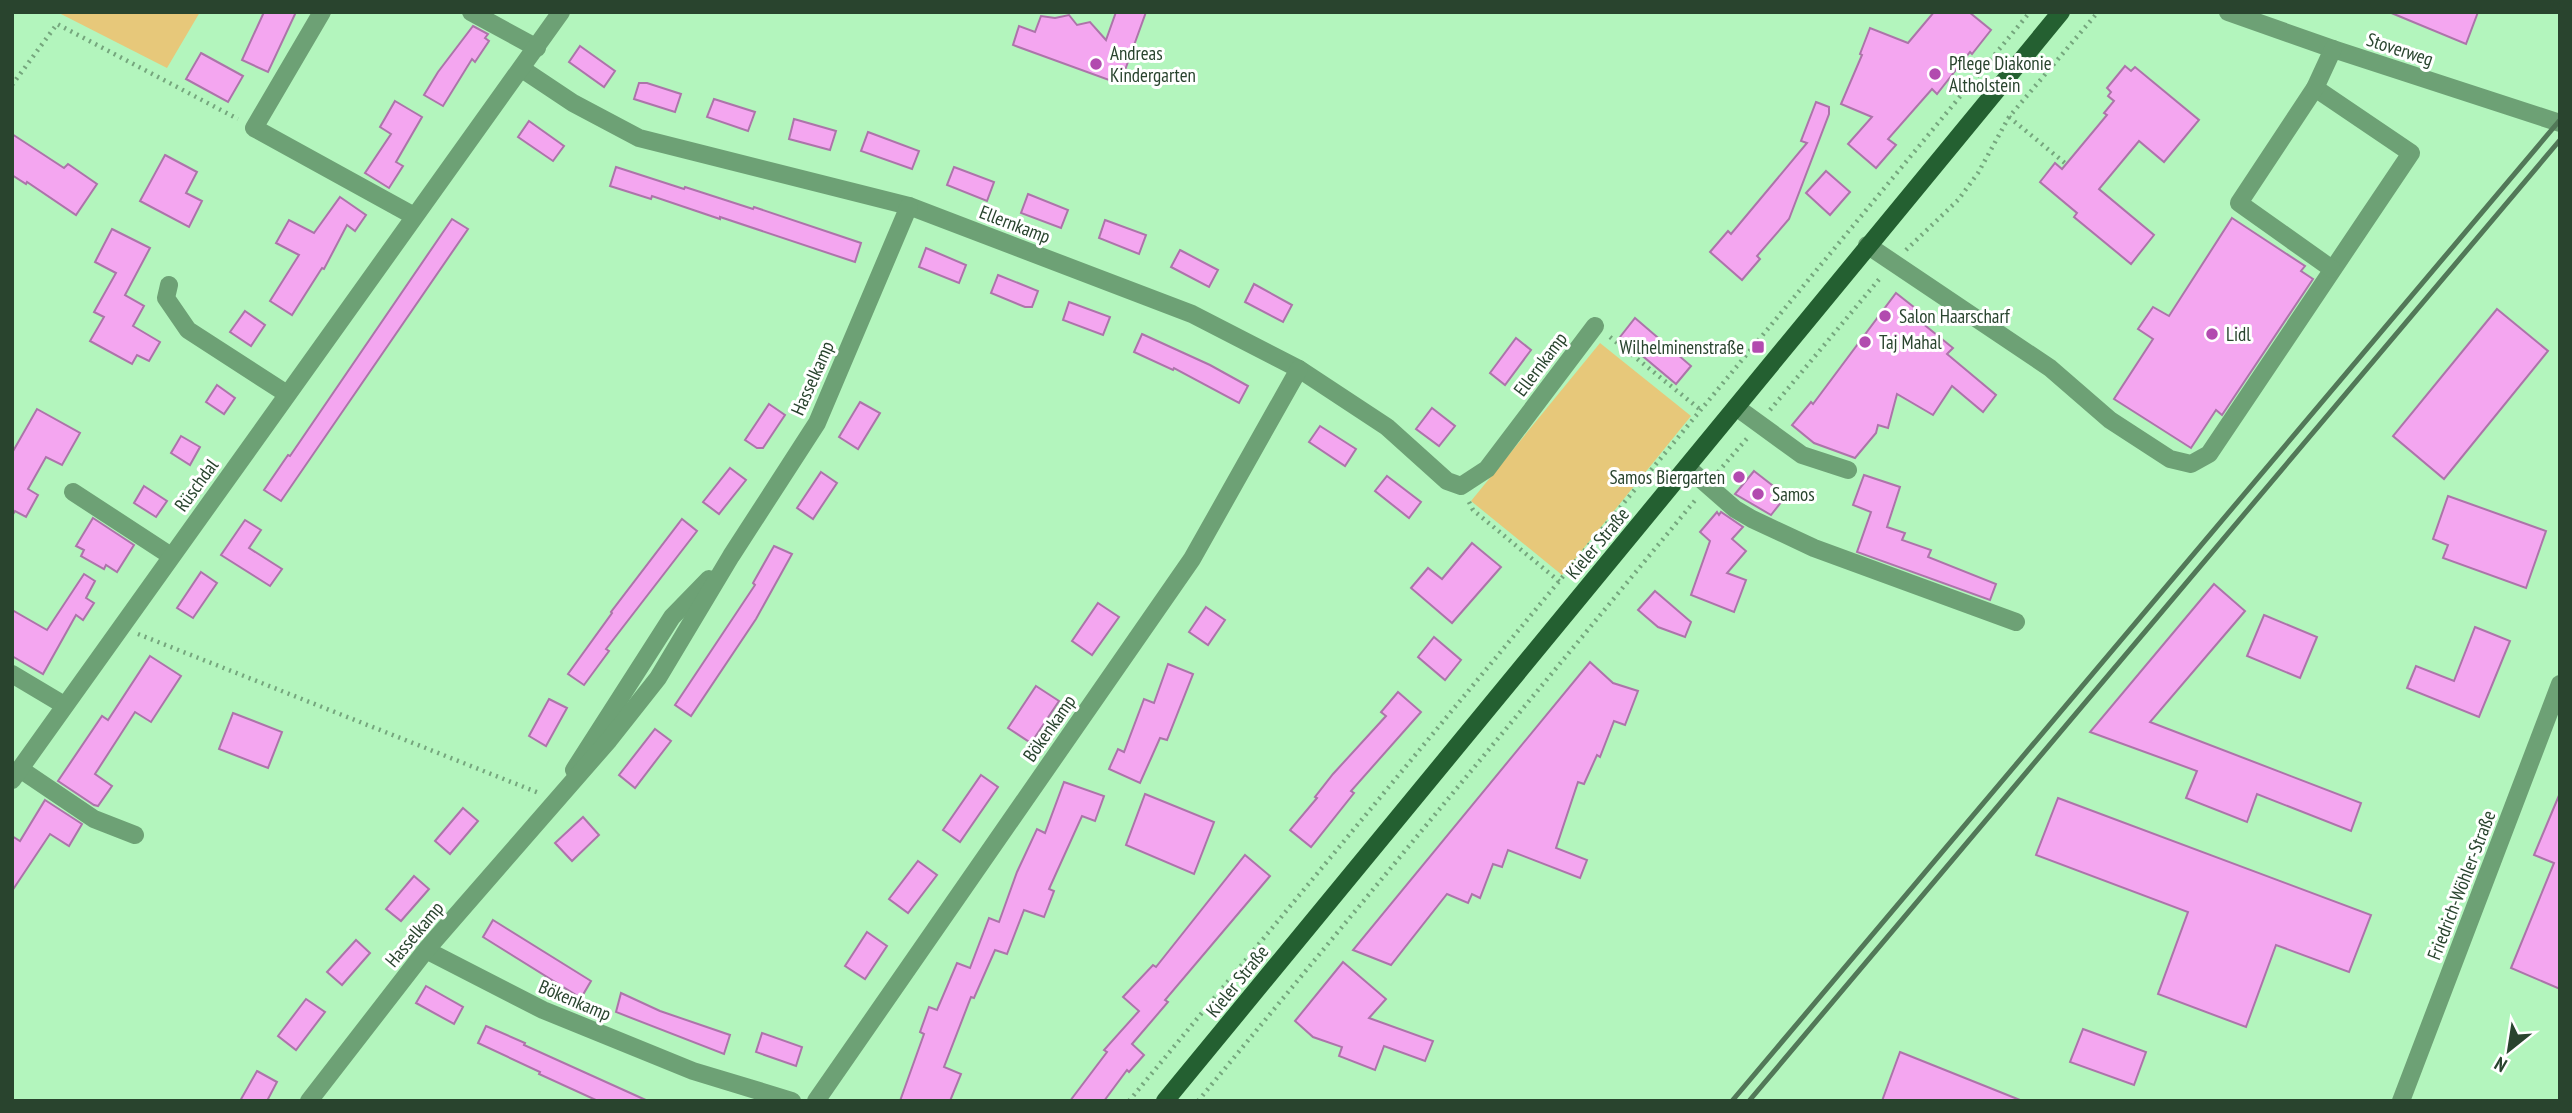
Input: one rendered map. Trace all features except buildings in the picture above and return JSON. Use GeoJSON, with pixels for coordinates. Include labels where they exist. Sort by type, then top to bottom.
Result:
{"type":"FeatureCollection","features":[{"type":"Feature","properties":{"kind":"main road","name":"Kieler Straße"},"geometry":{"type":"LineString","coordinates":[[1165,1101],[2061,12]]}},
{"type":"Feature","properties":{"kind":"street"},"geometry":{"type":"LineString","coordinates":[[322,12],[254,128],[414,216]]}},
{"type":"Feature","properties":{"kind":"street"},"geometry":{"type":"LineString","coordinates":[[471,12],[537,48]]}},
{"type":"Feature","properties":{"kind":"street","name":"Rüschdal"},"geometry":{"type":"LineString","coordinates":[[16,775],[561,12]]}},
{"type":"Feature","properties":{"kind":"street","name":"Stoverweg"},"geometry":{"type":"LineString","coordinates":[[2228,12],[2560,122]]}},
{"type":"Feature","properties":{"kind":"street"},"geometry":{"type":"LineString","coordinates":[[2332,269],[2239,203],[2315,88],[2333,49]]}},
{"type":"Feature","properties":{"kind":"street","name":"Ellernkamp"},"geometry":{"type":"LineString","coordinates":[[522,69],[573,103],[639,138],[909,206],[1192,314],[1299,369],[1387,427],[1447,481],[1461,486],[1487,469],[1595,326]]}},
{"type":"Feature","properties":{"kind":"street"},"geometry":{"type":"LineString","coordinates":[[1867,245],[2050,369],[2110,419],[2169,459],[2191,464],[2209,454],[2411,153],[2315,88]]}},
{"type":"Feature","properties":{"kind":"street","name":"Hasselkamp"},"geometry":{"type":"LineString","coordinates":[[309,1101],[426,950],[558,801],[658,678],[730,556],[817,423],[909,206]]}},
{"type":"Feature","properties":{"kind":"street"},"geometry":{"type":"LineString","coordinates":[[169,285],[166,298],[188,330],[287,394]]}},
{"type":"Feature","properties":{"kind":"street","name":"Bökenkamp"},"geometry":{"type":"LineString","coordinates":[[816,1101],[1192,559],[1299,369]]}},
{"type":"Feature","properties":{"kind":"street"},"geometry":{"type":"LineString","coordinates":[[1736,407],[1802,455],[1848,470]]}},
{"type":"Feature","properties":{"kind":"street"},"geometry":{"type":"LineString","coordinates":[[1687,467],[1707,486],[1752,519],[1814,548],[2016,622]]}},
{"type":"Feature","properties":{"kind":"street"},"geometry":{"type":"LineString","coordinates":[[73,492],[171,556]]}},
{"type":"Feature","properties":{"kind":"street"},"geometry":{"type":"LineString","coordinates":[[12,674],[64,705]]}},
{"type":"Feature","properties":{"kind":"street","name":"Friedrich-Wöhler-Straße"},"geometry":{"type":"LineString","coordinates":[[2401,1101],[2560,684]]}},
{"type":"Feature","properties":{"kind":"street"},"geometry":{"type":"LineString","coordinates":[[16,775],[94,819],[135,835]]}},
{"type":"Feature","properties":{"kind":"street","name":"Bökenkamp"},"geometry":{"type":"LineString","coordinates":[[426,950],[543,1010],[693,1071],[792,1101]]}},
{"type":"Feature","properties":{"kind":"path"},"geometry":{"type":"LineString","coordinates":[[1129,1101],[2030,12]]}},
{"type":"Feature","properties":{"kind":"path"},"geometry":{"type":"LineString","coordinates":[[1198,1101],[1894,262],[1958,200],[1978,173],[2009,117],[2098,12]]}},
{"type":"Feature","properties":{"kind":"path"},"geometry":{"type":"LineString","coordinates":[[12,85],[57,24],[254,128]]}},
{"type":"Feature","properties":{"kind":"path"},"geometry":{"type":"LineString","coordinates":[[2009,117],[2066,164]]}},
{"type":"Feature","properties":{"kind":"path"},"geometry":{"type":"LineString","coordinates":[[1595,326],[1702,411]]}},
{"type":"Feature","properties":{"kind":"path"},"geometry":{"type":"LineString","coordinates":[[1461,486],[1473,510],[1560,582]]}},
{"type":"Feature","properties":{"kind":"path"},"geometry":{"type":"LineString","coordinates":[[121,627],[558,801]]}},
{"type":"Feature","properties":{"kind":"shaded area"},"geometry":{"type":"Polygon","coordinates":[[[57,12],[200,12],[167,68],[57,12]]]}},
{"type":"Feature","properties":{"kind":"shaded area"},"geometry":{"type":"Polygon","coordinates":[[[1600,343],[1691,416],[1562,575],[1471,501],[1600,343]]]}},
{"type":"Feature","properties":{"kind":"railway"},"geometry":{"type":"LineString","coordinates":[[1732,1101],[2560,120]]}},
{"type":"Feature","properties":{"kind":"railway"},"geometry":{"type":"LineString","coordinates":[[1749,1101],[2560,140]]}},
{"type":"Feature","properties":{"kind":"place","name":"Andreas Kindergarten"},"geometry":{"type":"Point","coordinates":[1096,64]}},
{"type":"Feature","properties":{"kind":"place","name":"Pflege Diakonie Altholstein"},"geometry":{"type":"Point","coordinates":[1935,74]}},
{"type":"Feature","properties":{"kind":"place","name":"Salon Haarscharf"},"geometry":{"type":"Point","coordinates":[1885,316]}},
{"type":"Feature","properties":{"kind":"place","name":"Lidl"},"geometry":{"type":"Point","coordinates":[2212,334]}},
{"type":"Feature","properties":{"kind":"place","name":"Taj Mahal"},"geometry":{"type":"Point","coordinates":[1865,342]}},
{"type":"Feature","properties":{"kind":"place","name":"Wilhelminenstraße"},"geometry":{"type":"Point","coordinates":[1758,347]}},
{"type":"Feature","properties":{"kind":"place","name":"Samos Biergarten"},"geometry":{"type":"Point","coordinates":[1739,477]}},
{"type":"Feature","properties":{"kind":"place","name":"Samos"},"geometry":{"type":"Point","coordinates":[1758,494]}}]}
